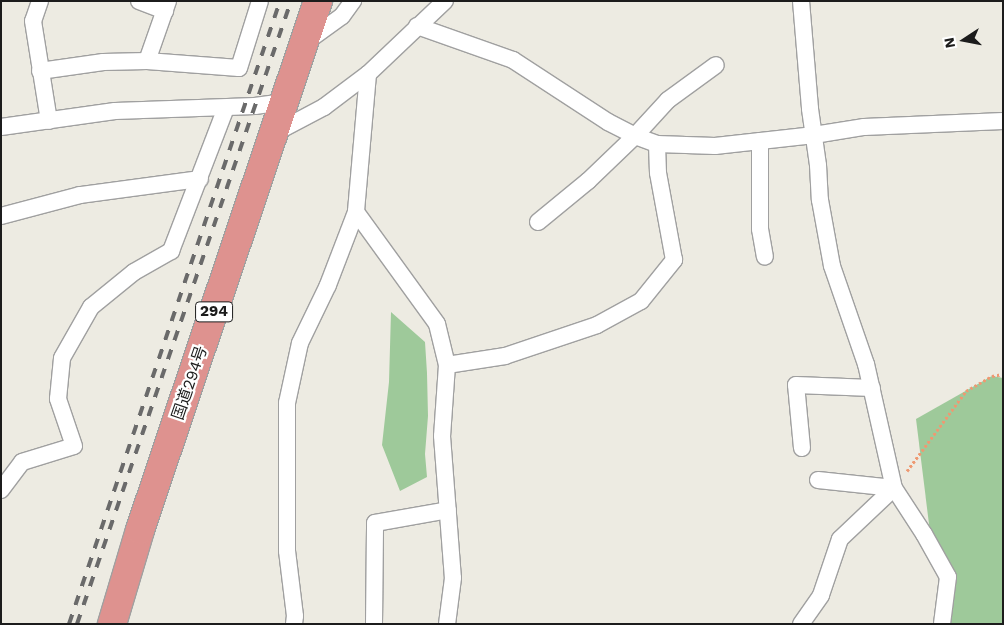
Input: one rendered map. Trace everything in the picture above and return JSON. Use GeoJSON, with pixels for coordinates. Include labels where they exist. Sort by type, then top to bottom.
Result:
{"type":"FeatureCollection","features":[{"type":"Feature","properties":{"kind":"highway","name":"国道294号"},"geometry":{"type":"LineString","coordinates":[[112,624],[143,520],[318,1]]}},
{"type":"Feature","properties":{"kind":"street"},"geometry":{"type":"LineString","coordinates":[[40,1],[33,21],[49,121]]}},
{"type":"Feature","properties":{"kind":"street"},"geometry":{"type":"LineString","coordinates":[[140,1],[167,6],[148,61]]}},
{"type":"Feature","properties":{"kind":"street"},"geometry":{"type":"LineString","coordinates":[[40,71],[103,62],[148,61],[239,68],[260,1]]}},
{"type":"Feature","properties":{"kind":"street"},"geometry":{"type":"LineString","coordinates":[[303,44],[342,16],[353,1]]}},
{"type":"Feature","properties":{"kind":"street"},"geometry":{"type":"LineString","coordinates":[[273,134],[324,107],[368,74],[417,26],[446,1]]}},
{"type":"Feature","properties":{"kind":"street"},"geometry":{"type":"LineString","coordinates":[[801,1],[820,200],[832,266],[866,364],[894,488],[924,534],[948,577],[942,624]]}},
{"type":"Feature","properties":{"kind":"street"},"geometry":{"type":"LineString","coordinates":[[417,26],[513,60],[608,122],[635,136],[658,144],[715,146],[814,135],[864,127],[1003,121]]}},
{"type":"Feature","properties":{"kind":"street"},"geometry":{"type":"LineString","coordinates":[[538,222],[588,181],[635,136],[668,100],[716,65]]}},
{"type":"Feature","properties":{"kind":"street"},"geometry":{"type":"LineString","coordinates":[[294,624],[295,616],[287,551],[287,404],[300,343],[328,285],[356,212],[368,74]]}},
{"type":"Feature","properties":{"kind":"street"},"geometry":{"type":"LineString","coordinates":[[1,127],[115,111],[226,108],[283,102]]}},
{"type":"Feature","properties":{"kind":"street"},"geometry":{"type":"LineString","coordinates":[[1,490],[22,462],[74,446],[58,399],[62,358],[91,307],[134,272],[171,251],[226,108]]}},
{"type":"Feature","properties":{"kind":"street"},"geometry":{"type":"LineString","coordinates":[[760,141],[760,229],[765,257]]}},
{"type":"Feature","properties":{"kind":"street"},"geometry":{"type":"LineString","coordinates":[[447,365],[505,356],[597,325],[641,301],[674,260],[658,172],[658,144]]}},
{"type":"Feature","properties":{"kind":"street"},"geometry":{"type":"LineString","coordinates":[[1,216],[80,195],[200,179]]}},
{"type":"Feature","properties":{"kind":"street"},"geometry":{"type":"LineString","coordinates":[[356,212],[437,324],[447,365],[442,436],[452,578],[447,624]]}},
{"type":"Feature","properties":{"kind":"street"},"geometry":{"type":"LineString","coordinates":[[802,448],[796,385],[872,388]]}},
{"type":"Feature","properties":{"kind":"street"},"geometry":{"type":"LineString","coordinates":[[818,480],[894,488]]}},
{"type":"Feature","properties":{"kind":"street"},"geometry":{"type":"LineString","coordinates":[[801,624],[821,595],[840,539],[894,488]]}},
{"type":"Feature","properties":{"kind":"street"},"geometry":{"type":"LineString","coordinates":[[374,624],[374,523],[448,510]]}},
{"type":"Feature","properties":{"kind":"path"},"geometry":{"type":"LineString","coordinates":[[894,488],[966,391],[992,376],[1003,374]]}},
{"type":"Feature","properties":{"kind":"green space"},"geometry":{"type":"Polygon","coordinates":[[[391,312],[425,342],[427,373],[428,416],[425,454],[427,477],[400,491],[382,445],[389,382],[391,312]]]}},
{"type":"Feature","properties":{"kind":"green space"},"geometry":{"type":"Polygon","coordinates":[[[992,376],[1003,378],[1003,624],[951,624],[931,540],[916,419],[992,376]]]}},
{"type":"Feature","properties":{"kind":"railway"},"geometry":{"type":"LineString","coordinates":[[69,624],[280,1]]}},
{"type":"Feature","properties":{"kind":"railway"},"geometry":{"type":"LineString","coordinates":[[77,624],[291,1]]}}]}
